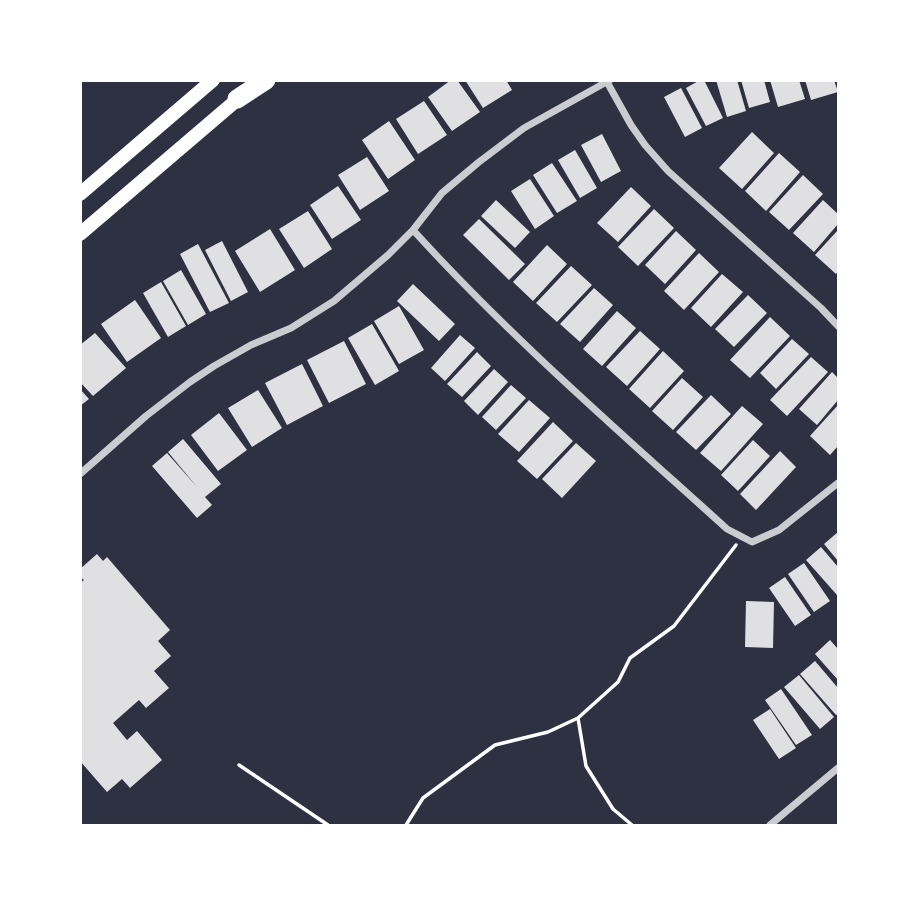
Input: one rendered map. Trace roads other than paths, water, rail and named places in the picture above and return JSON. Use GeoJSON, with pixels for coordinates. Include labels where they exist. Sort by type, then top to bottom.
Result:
{"type":"FeatureCollection","features":[{"type":"Feature","properties":{"kind":"highway"},"geometry":{"type":"LineString","coordinates":[[237,100],[266,80]]}},
{"type":"Feature","properties":{"kind":"main road"},"geometry":{"type":"LineString","coordinates":[[80,194],[213,80]]}},
{"type":"Feature","properties":{"kind":"main road"},"geometry":{"type":"LineString","coordinates":[[80,234],[259,80]]}},
{"type":"Feature","properties":{"kind":"street"},"geometry":{"type":"LineString","coordinates":[[80,474],[145,416],[190,382],[251,345],[290,328],[334,301],[413,230],[442,193],[524,128],[609,81],[631,125],[668,171],[838,326]]}},
{"type":"Feature","properties":{"kind":"street"},"geometry":{"type":"LineString","coordinates":[[413,230],[540,359],[727,529],[752,542],[779,530],[838,483]]}},
{"type":"Feature","properties":{"kind":"street"},"geometry":{"type":"LineString","coordinates":[[770,825],[838,768]]}}]}
